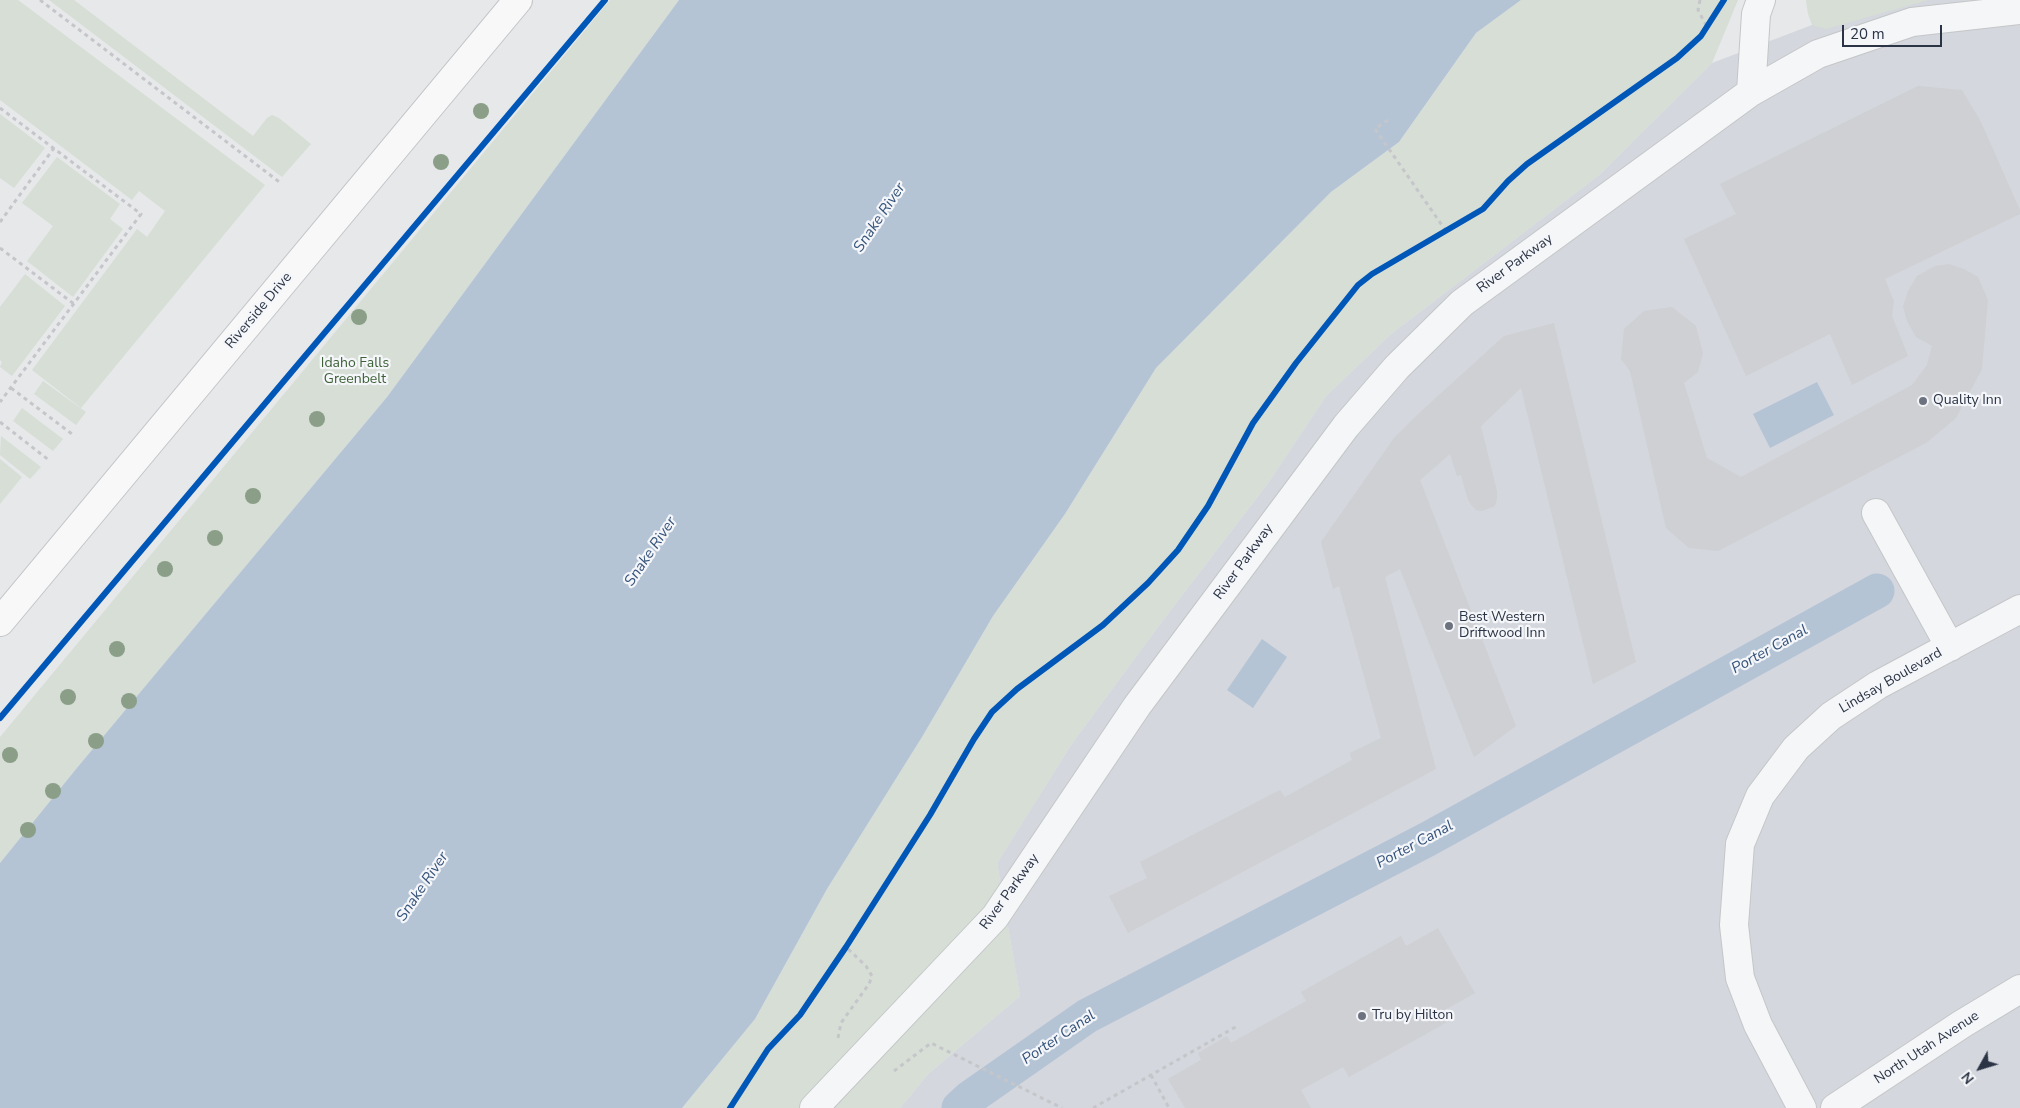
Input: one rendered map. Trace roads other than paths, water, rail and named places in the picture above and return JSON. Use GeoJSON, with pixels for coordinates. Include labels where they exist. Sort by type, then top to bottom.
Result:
{"type":"FeatureCollection","features":[{"type":"Feature","properties":{"kind":"main road","name":"Riverside Drive"},"geometry":{"type":"LineString","coordinates":[[0,622],[518,0]]}},
{"type":"Feature","properties":{"kind":"street"},"geometry":{"type":"LineString","coordinates":[[1751,92],[1756,14],[1761,0]]}},
{"type":"Feature","properties":{"kind":"street","name":"River Parkway"},"geometry":{"type":"LineString","coordinates":[[814,1108],[995,917],[1137,706],[1346,426],[1397,367],[1462,303],[1751,92],[1818,54],[1912,22],[2020,10]]}},
{"type":"Feature","properties":{"kind":"street"},"geometry":{"type":"LineString","coordinates":[[1876,513],[1950,647]]}},
{"type":"Feature","properties":{"kind":"street","name":"Lindsay Boulevard"},"geometry":{"type":"LineString","coordinates":[[1802,1108],[1758,1025],[1740,978],[1734,925],[1740,844],[1760,796],[1796,748],[1831,716],[1878,685],[2020,609]]}},
{"type":"Feature","properties":{"kind":"street","name":"North Utah Avenue"},"geometry":{"type":"LineString","coordinates":[[1835,1108],[1962,1024],[2020,989]]}},
{"type":"Feature","properties":{"kind":"water","name":"Snake River"},"geometry":{"type":"Polygon","coordinates":[[[679,0],[1521,0],[1476,33],[1399,142],[1331,192],[1156,368],[1065,514],[993,616],[922,737],[827,889],[755,1019],[682,1108],[0,1108],[0,863],[76,769],[387,397],[679,0]]]}},
{"type":"Feature","properties":{"kind":"water"},"geometry":{"type":"Polygon","coordinates":[[[1817,382],[1834,415],[1770,448],[1753,414],[1817,382]]]}},
{"type":"Feature","properties":{"kind":"water"},"geometry":{"type":"Polygon","coordinates":[[[1262,639],[1287,657],[1253,708],[1227,690],[1262,639]]]}},
{"type":"Feature","properties":{"kind":"waterway","name":"Porter Canal"},"geometry":{"type":"LineString","coordinates":[[959,1108],[971,1097],[1087,1016],[1428,839],[1877,591]]}},
{"type":"Feature","properties":{"kind":"place","name":"Quality Inn"},"geometry":{"type":"Point","coordinates":[1923,401]}},
{"type":"Feature","properties":{"kind":"place","name":"Best Western Driftwood Inn"},"geometry":{"type":"Point","coordinates":[1449,626]}},
{"type":"Feature","properties":{"kind":"place","name":"Tru by Hilton"},"geometry":{"type":"Point","coordinates":[1362,1016]}},
{"type":"Feature","properties":{"kind":"park label","name":"Idaho Falls Greenbelt"},"geometry":{"type":"Point","coordinates":[355,372]}}]}
